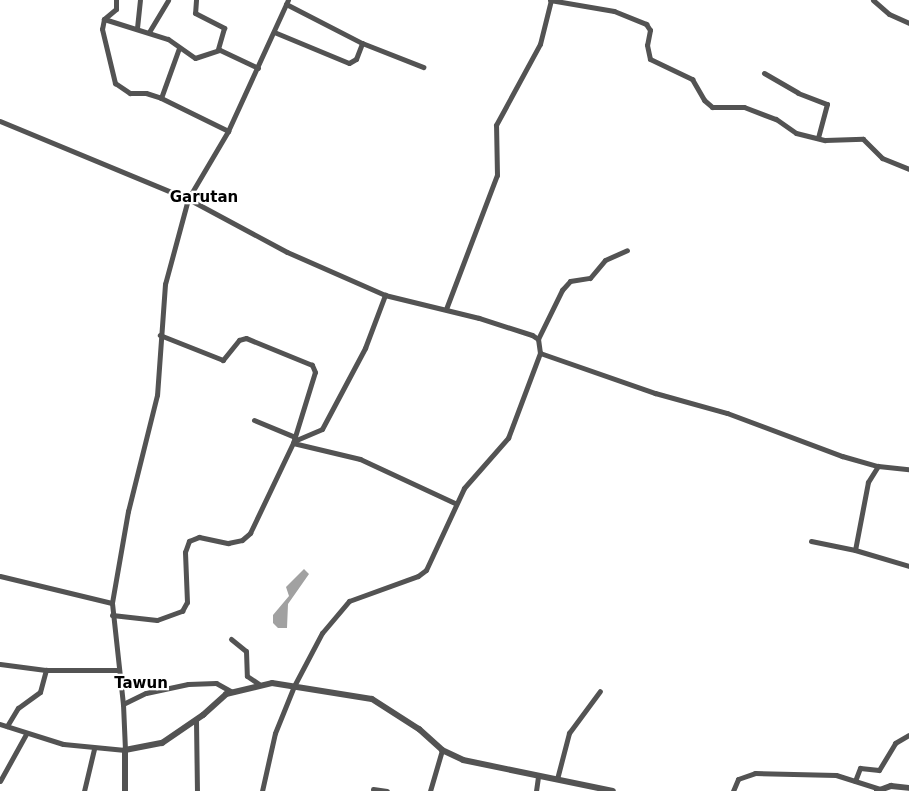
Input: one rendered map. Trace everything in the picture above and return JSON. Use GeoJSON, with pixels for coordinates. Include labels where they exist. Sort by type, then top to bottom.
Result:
{"type":"FeatureCollection","features":[{"type":"Feature","properties":{"kind":"street"},"geometry":{"type":"LineString","coordinates":[[116,0],[116,9],[104,19],[102,34],[115,83],[130,93],[146,93],[161,98],[228,131]]}},
{"type":"Feature","properties":{"kind":"street"},"geometry":{"type":"LineString","coordinates":[[137,28],[140,0]]}},
{"type":"Feature","properties":{"kind":"street"},"geometry":{"type":"LineString","coordinates":[[149,32],[168,0]]}},
{"type":"Feature","properties":{"kind":"street"},"geometry":{"type":"LineString","coordinates":[[196,0],[195,13],[224,28],[218,50]]}},
{"type":"Feature","properties":{"kind":"street"},"geometry":{"type":"LineString","coordinates":[[446,309],[497,175],[496,125],[540,44],[551,0],[614,11],[642,21],[650,28],[647,45],[650,59],[692,79],[708,104],[717,108],[750,108],[781,121],[796,133],[828,140],[863,139],[882,158],[909,170]]}},
{"type":"Feature","properties":{"kind":"street"},"geometry":{"type":"LineString","coordinates":[[872,0],[889,14],[909,23]]}},
{"type":"Feature","properties":{"kind":"street"},"geometry":{"type":"LineString","coordinates":[[125,791],[124,704],[118,670],[112,604],[128,511],[157,395],[165,284],[188,199],[228,131],[287,2],[362,43],[423,66]]}},
{"type":"Feature","properties":{"kind":"street"},"geometry":{"type":"LineString","coordinates":[[104,19],[168,39],[196,58],[218,50],[258,68]]}},
{"type":"Feature","properties":{"kind":"street"},"geometry":{"type":"LineString","coordinates":[[274,32],[349,62],[356,59],[362,43]]}},
{"type":"Feature","properties":{"kind":"street"},"geometry":{"type":"LineString","coordinates":[[161,98],[179,48]]}},
{"type":"Feature","properties":{"kind":"street"},"geometry":{"type":"LineString","coordinates":[[764,72],[798,93],[827,104],[818,137]]}},
{"type":"Feature","properties":{"kind":"street"},"geometry":{"type":"LineString","coordinates":[[0,121],[188,199],[287,252],[384,296],[446,309],[510,327],[538,339]]}},
{"type":"Feature","properties":{"kind":"street"},"geometry":{"type":"LineString","coordinates":[[262,791],[275,733],[294,686],[322,633],[344,606],[388,585],[423,574],[455,503],[472,476],[508,438],[540,352],[538,339],[562,290],[570,281],[590,278],[604,260],[627,250]]}},
{"type":"Feature","properties":{"kind":"street"},"geometry":{"type":"LineString","coordinates":[[294,441],[322,429],[366,348],[384,296]]}},
{"type":"Feature","properties":{"kind":"street"},"geometry":{"type":"LineString","coordinates":[[112,615],[157,620],[184,609],[187,585],[185,552],[189,541],[200,538],[228,543],[246,537],[294,441],[314,374],[312,365],[246,338],[241,339],[223,360],[160,335]]}},
{"type":"Feature","properties":{"kind":"street"},"geometry":{"type":"LineString","coordinates":[[540,352],[878,466],[909,469]]}},
{"type":"Feature","properties":{"kind":"street"},"geometry":{"type":"LineString","coordinates":[[254,420],[294,441],[360,459],[455,503]]}},
{"type":"Feature","properties":{"kind":"street"},"geometry":{"type":"LineString","coordinates":[[855,550],[868,482],[878,466]]}},
{"type":"Feature","properties":{"kind":"street"},"geometry":{"type":"LineString","coordinates":[[811,541],[855,550],[909,566]]}},
{"type":"Feature","properties":{"kind":"street"},"geometry":{"type":"LineString","coordinates":[[0,576],[112,604]]}},
{"type":"Feature","properties":{"kind":"street"},"geometry":{"type":"LineString","coordinates":[[231,639],[246,651],[247,676],[259,684]]}},
{"type":"Feature","properties":{"kind":"street"},"geometry":{"type":"LineString","coordinates":[[0,664],[46,670],[118,670]]}},
{"type":"Feature","properties":{"kind":"street"},"geometry":{"type":"LineString","coordinates":[[7,726],[18,708],[40,692],[46,670]]}},
{"type":"Feature","properties":{"kind":"street"},"geometry":{"type":"LineString","coordinates":[[124,704],[154,690],[188,684],[216,683],[232,692]]}},
{"type":"Feature","properties":{"kind":"street"},"geometry":{"type":"LineString","coordinates":[[0,724],[26,734],[94,749],[125,750],[162,743],[196,721],[220,698],[232,692],[259,684],[294,686],[372,699],[419,729],[442,750],[484,766],[613,791]]}},
{"type":"Feature","properties":{"kind":"street"},"geometry":{"type":"LineString","coordinates":[[557,779],[568,732],[600,691]]}},
{"type":"Feature","properties":{"kind":"street"},"geometry":{"type":"LineString","coordinates":[[196,721],[197,791]]}},
{"type":"Feature","properties":{"kind":"street"},"geometry":{"type":"LineString","coordinates":[[0,781],[26,734]]}},
{"type":"Feature","properties":{"kind":"street"},"geometry":{"type":"LineString","coordinates":[[856,781],[860,768],[879,770],[895,743],[909,735]]}},
{"type":"Feature","properties":{"kind":"street"},"geometry":{"type":"LineString","coordinates":[[84,791],[94,749]]}},
{"type":"Feature","properties":{"kind":"street"},"geometry":{"type":"LineString","coordinates":[[430,791],[442,750]]}},
{"type":"Feature","properties":{"kind":"street"},"geometry":{"type":"LineString","coordinates":[[733,791],[738,779],[748,774],[823,773],[856,781],[878,790],[909,788]]}},
{"type":"Feature","properties":{"kind":"street"},"geometry":{"type":"LineString","coordinates":[[536,791],[538,776]]}},
{"type":"Feature","properties":{"kind":"street"},"geometry":{"type":"LineString","coordinates":[[373,789],[387,791]]}},
{"type":"Feature","properties":{"kind":"shaded area"},"geometry":{"type":"Polygon","coordinates":[[[304,569],[309,574],[288,604],[287,628],[278,628],[273,623],[273,615],[289,596],[286,587],[304,569]]]}},
{"type":"Feature","properties":{"kind":"district","name":"Garutan"},"geometry":{"type":"Point","coordinates":[204,198]}},
{"type":"Feature","properties":{"kind":"district","name":"Tawun"},"geometry":{"type":"Point","coordinates":[141,684]}}]}
